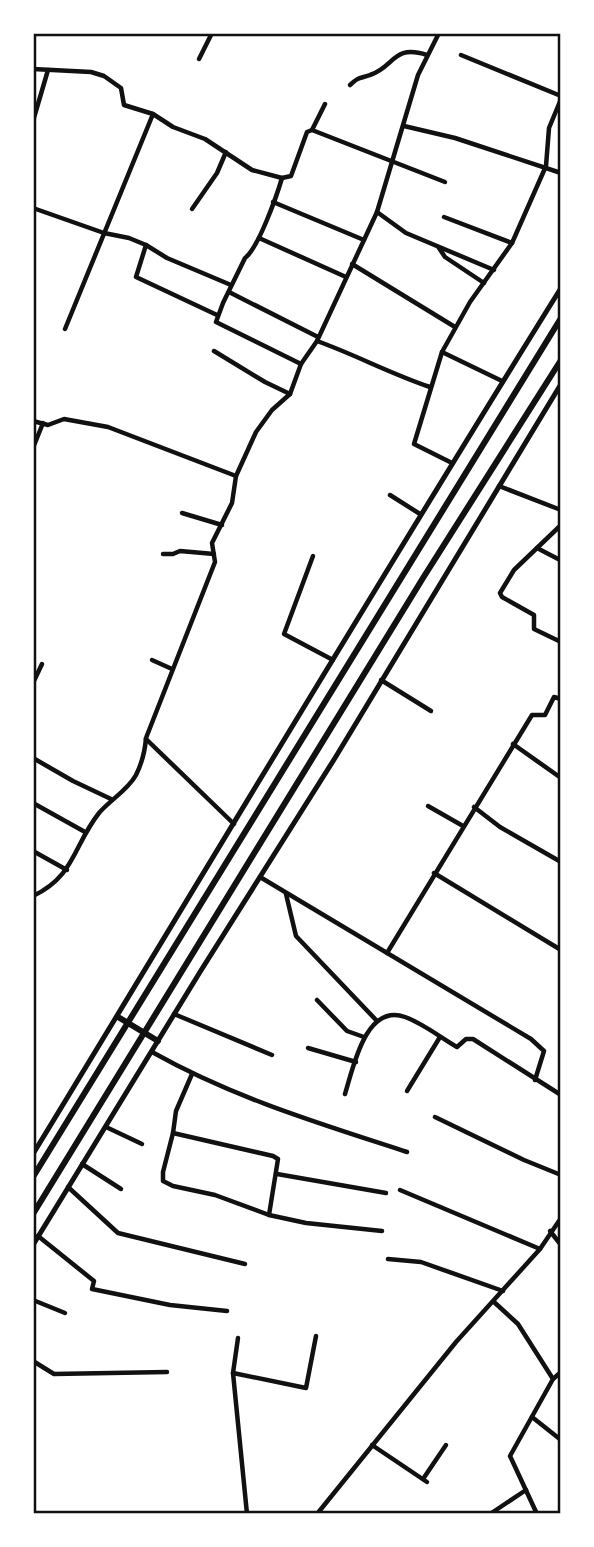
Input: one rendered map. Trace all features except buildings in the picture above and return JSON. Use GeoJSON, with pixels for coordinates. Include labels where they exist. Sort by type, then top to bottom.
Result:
{"type":"FeatureCollection","features":[{"type":"Feature","properties":{"kind":"main road"},"geometry":{"type":"LineString","coordinates":[[33,1177],[561,318]]}},
{"type":"Feature","properties":{"kind":"main road"},"geometry":{"type":"LineString","coordinates":[[33,1214],[422,578],[561,360]]}},
{"type":"Feature","properties":{"kind":"main road"},"geometry":{"type":"LineString","coordinates":[[118,1017],[158,1041]]}},
{"type":"Feature","properties":{"kind":"street"},"geometry":{"type":"LineString","coordinates":[[200,59],[212,33]]}},
{"type":"Feature","properties":{"kind":"street"},"geometry":{"type":"LineString","coordinates":[[33,896],[56,883],[67,870],[85,832],[111,799],[123,791],[135,776],[142,761],[146,738],[215,562],[212,543],[232,503],[236,476],[256,432],[272,410],[290,394],[301,364],[317,339],[377,212],[418,75],[439,33]]}},
{"type":"Feature","properties":{"kind":"street"},"geometry":{"type":"LineString","coordinates":[[350,85],[359,76],[370,75],[387,65],[394,56],[417,52],[427,55]]}},
{"type":"Feature","properties":{"kind":"street"},"geometry":{"type":"LineString","coordinates":[[452,463],[414,444],[430,387],[442,352],[455,327],[512,243],[546,166],[549,128],[561,98],[461,55]]}},
{"type":"Feature","properties":{"kind":"street"},"geometry":{"type":"LineString","coordinates":[[33,69],[90,72],[104,76],[121,88],[124,106],[153,114],[173,128],[205,139],[252,170],[282,178],[291,176],[303,140],[307,132],[313,130],[445,182]]}},
{"type":"Feature","properties":{"kind":"street"},"geometry":{"type":"LineString","coordinates":[[33,121],[48,70]]}},
{"type":"Feature","properties":{"kind":"street"},"geometry":{"type":"LineString","coordinates":[[313,130],[325,104]]}},
{"type":"Feature","properties":{"kind":"street"},"geometry":{"type":"LineString","coordinates":[[65,329],[153,114]]}},
{"type":"Feature","properties":{"kind":"street"},"geometry":{"type":"LineString","coordinates":[[404,126],[455,138],[561,173]]}},
{"type":"Feature","properties":{"kind":"street"},"geometry":{"type":"LineString","coordinates":[[192,209],[217,173],[226,152]]}},
{"type":"Feature","properties":{"kind":"street"},"geometry":{"type":"LineString","coordinates":[[282,178],[259,238],[232,285],[216,321],[301,364]]}},
{"type":"Feature","properties":{"kind":"street"},"geometry":{"type":"LineString","coordinates":[[273,202],[364,240]]}},
{"type":"Feature","properties":{"kind":"street"},"geometry":{"type":"LineString","coordinates":[[33,208],[146,245],[167,258],[232,285]]}},
{"type":"Feature","properties":{"kind":"street"},"geometry":{"type":"LineString","coordinates":[[377,212],[406,233],[494,270]]}},
{"type":"Feature","properties":{"kind":"street"},"geometry":{"type":"LineString","coordinates":[[444,217],[512,243]]}},
{"type":"Feature","properties":{"kind":"street"},"geometry":{"type":"LineString","coordinates":[[259,238],[346,277]]}},
{"type":"Feature","properties":{"kind":"street"},"geometry":{"type":"LineString","coordinates":[[146,245],[136,277],[218,315]]}},
{"type":"Feature","properties":{"kind":"street"},"geometry":{"type":"LineString","coordinates":[[439,247],[445,257],[484,283]]}},
{"type":"Feature","properties":{"kind":"street"},"geometry":{"type":"LineString","coordinates":[[352,264],[455,327]]}},
{"type":"Feature","properties":{"kind":"street"},"geometry":{"type":"LineString","coordinates":[[33,1154],[420,514],[561,288]]}},
{"type":"Feature","properties":{"kind":"street"},"geometry":{"type":"LineString","coordinates":[[229,292],[317,339],[430,387]]}},
{"type":"Feature","properties":{"kind":"street"},"geometry":{"type":"LineString","coordinates":[[214,351],[265,383],[290,394]]}},
{"type":"Feature","properties":{"kind":"street"},"geometry":{"type":"LineString","coordinates":[[442,352],[502,381]]}},
{"type":"Feature","properties":{"kind":"street"},"geometry":{"type":"LineString","coordinates":[[33,1245],[561,384]]}},
{"type":"Feature","properties":{"kind":"street"},"geometry":{"type":"LineString","coordinates":[[33,421],[48,425],[64,419],[108,427],[236,476]]}},
{"type":"Feature","properties":{"kind":"street"},"geometry":{"type":"LineString","coordinates":[[33,448],[43,424]]}},
{"type":"Feature","properties":{"kind":"street"},"geometry":{"type":"LineString","coordinates":[[499,486],[561,510]]}},
{"type":"Feature","properties":{"kind":"street"},"geometry":{"type":"LineString","coordinates":[[390,495],[420,514]]}},
{"type":"Feature","properties":{"kind":"street"},"geometry":{"type":"LineString","coordinates":[[182,513],[222,525]]}},
{"type":"Feature","properties":{"kind":"street"},"geometry":{"type":"LineString","coordinates":[[561,525],[514,570],[500,595],[534,615],[534,629],[561,642]]}},
{"type":"Feature","properties":{"kind":"street"},"geometry":{"type":"LineString","coordinates":[[537,548],[561,560]]}},
{"type":"Feature","properties":{"kind":"street"},"geometry":{"type":"LineString","coordinates":[[163,554],[180,551],[214,554]]}},
{"type":"Feature","properties":{"kind":"street"},"geometry":{"type":"LineString","coordinates":[[313,556],[284,634],[332,660]]}},
{"type":"Feature","properties":{"kind":"street"},"geometry":{"type":"LineString","coordinates":[[152,660],[172,669]]}},
{"type":"Feature","properties":{"kind":"street"},"geometry":{"type":"LineString","coordinates":[[33,683],[42,664]]}},
{"type":"Feature","properties":{"kind":"street"},"geometry":{"type":"LineString","coordinates":[[381,680],[431,711]]}},
{"type":"Feature","properties":{"kind":"street"},"geometry":{"type":"LineString","coordinates":[[387,953],[533,713],[545,715],[554,697],[561,699]]}},
{"type":"Feature","properties":{"kind":"street"},"geometry":{"type":"LineString","coordinates":[[146,738],[234,824]]}},
{"type":"Feature","properties":{"kind":"street"},"geometry":{"type":"LineString","coordinates":[[513,744],[561,778]]}},
{"type":"Feature","properties":{"kind":"street"},"geometry":{"type":"LineString","coordinates":[[33,758],[111,799]]}},
{"type":"Feature","properties":{"kind":"street"},"geometry":{"type":"LineString","coordinates":[[33,803],[85,832]]}},
{"type":"Feature","properties":{"kind":"street"},"geometry":{"type":"LineString","coordinates":[[428,806],[463,826]]}},
{"type":"Feature","properties":{"kind":"street"},"geometry":{"type":"LineString","coordinates":[[474,807],[500,827],[561,862]]}},
{"type":"Feature","properties":{"kind":"street"},"geometry":{"type":"LineString","coordinates":[[33,852],[67,870]]}},
{"type":"Feature","properties":{"kind":"street"},"geometry":{"type":"LineString","coordinates":[[434,873],[561,950]]}},
{"type":"Feature","properties":{"kind":"street"},"geometry":{"type":"LineString","coordinates":[[260,877],[542,1048],[544,1051],[535,1080]]}},
{"type":"Feature","properties":{"kind":"street"},"geometry":{"type":"LineString","coordinates":[[286,893],[296,936],[377,1021]]}},
{"type":"Feature","properties":{"kind":"street"},"geometry":{"type":"LineString","coordinates":[[317,1000],[347,1031],[364,1037]]}},
{"type":"Feature","properties":{"kind":"street"},"geometry":{"type":"LineString","coordinates":[[174,1014],[272,1055]]}},
{"type":"Feature","properties":{"kind":"street"},"geometry":{"type":"LineString","coordinates":[[345,1094],[364,1037],[377,1021],[392,1016],[404,1017],[457,1047],[466,1039],[473,1039],[561,1096]]}},
{"type":"Feature","properties":{"kind":"street"},"geometry":{"type":"LineString","coordinates":[[407,1091],[440,1037]]}},
{"type":"Feature","properties":{"kind":"street"},"geometry":{"type":"LineString","coordinates":[[308,1048],[356,1062]]}},
{"type":"Feature","properties":{"kind":"street"},"geometry":{"type":"LineString","coordinates":[[152,1052],[192,1074],[283,1112],[407,1152]]}},
{"type":"Feature","properties":{"kind":"street"},"geometry":{"type":"LineString","coordinates":[[192,1074],[176,1111],[163,1181],[173,1186],[215,1195],[269,1215],[317,1226],[382,1231]]}},
{"type":"Feature","properties":{"kind":"street"},"geometry":{"type":"LineString","coordinates":[[435,1117],[561,1175]]}},
{"type":"Feature","properties":{"kind":"street"},"geometry":{"type":"LineString","coordinates":[[106,1127],[142,1144]]}},
{"type":"Feature","properties":{"kind":"street"},"geometry":{"type":"LineString","coordinates":[[173,1133],[273,1156],[278,1160],[269,1215]]}},
{"type":"Feature","properties":{"kind":"street"},"geometry":{"type":"LineString","coordinates":[[82,1164],[121,1189]]}},
{"type":"Feature","properties":{"kind":"street"},"geometry":{"type":"LineString","coordinates":[[277,1174],[386,1193]]}},
{"type":"Feature","properties":{"kind":"street"},"geometry":{"type":"LineString","coordinates":[[68,1187],[118,1233],[245,1264]]}},
{"type":"Feature","properties":{"kind":"street"},"geometry":{"type":"LineString","coordinates":[[400,1190],[540,1249]]}},
{"type":"Feature","properties":{"kind":"street"},"geometry":{"type":"LineString","coordinates":[[317,1514],[456,1342],[540,1249],[561,1218]]}},
{"type":"Feature","properties":{"kind":"street"},"geometry":{"type":"LineString","coordinates":[[550,1231],[561,1245]]}},
{"type":"Feature","properties":{"kind":"street"},"geometry":{"type":"LineString","coordinates":[[38,1236],[92,1279],[92,1289],[170,1305],[227,1311]]}},
{"type":"Feature","properties":{"kind":"street"},"geometry":{"type":"LineString","coordinates":[[388,1259],[421,1262],[503,1291]]}},
{"type":"Feature","properties":{"kind":"street"},"geometry":{"type":"LineString","coordinates":[[33,1300],[65,1313]]}},
{"type":"Feature","properties":{"kind":"street"},"geometry":{"type":"LineString","coordinates":[[494,1302],[518,1324],[553,1379]]}},
{"type":"Feature","properties":{"kind":"street"},"geometry":{"type":"LineString","coordinates":[[233,1373],[306,1388],[316,1336]]}},
{"type":"Feature","properties":{"kind":"street"},"geometry":{"type":"LineString","coordinates":[[238,1338],[233,1373],[247,1514]]}},
{"type":"Feature","properties":{"kind":"street"},"geometry":{"type":"LineString","coordinates":[[33,1361],[54,1374],[166,1373]]}},
{"type":"Feature","properties":{"kind":"street"},"geometry":{"type":"LineString","coordinates":[[537,1514],[510,1456],[553,1379],[561,1371]]}},
{"type":"Feature","properties":{"kind":"street"},"geometry":{"type":"LineString","coordinates":[[532,1417],[561,1440]]}},
{"type":"Feature","properties":{"kind":"street"},"geometry":{"type":"LineString","coordinates":[[372,1445],[425,1481],[446,1445]]}},
{"type":"Feature","properties":{"kind":"street"},"geometry":{"type":"LineString","coordinates":[[490,1514],[526,1490]]}}]}
